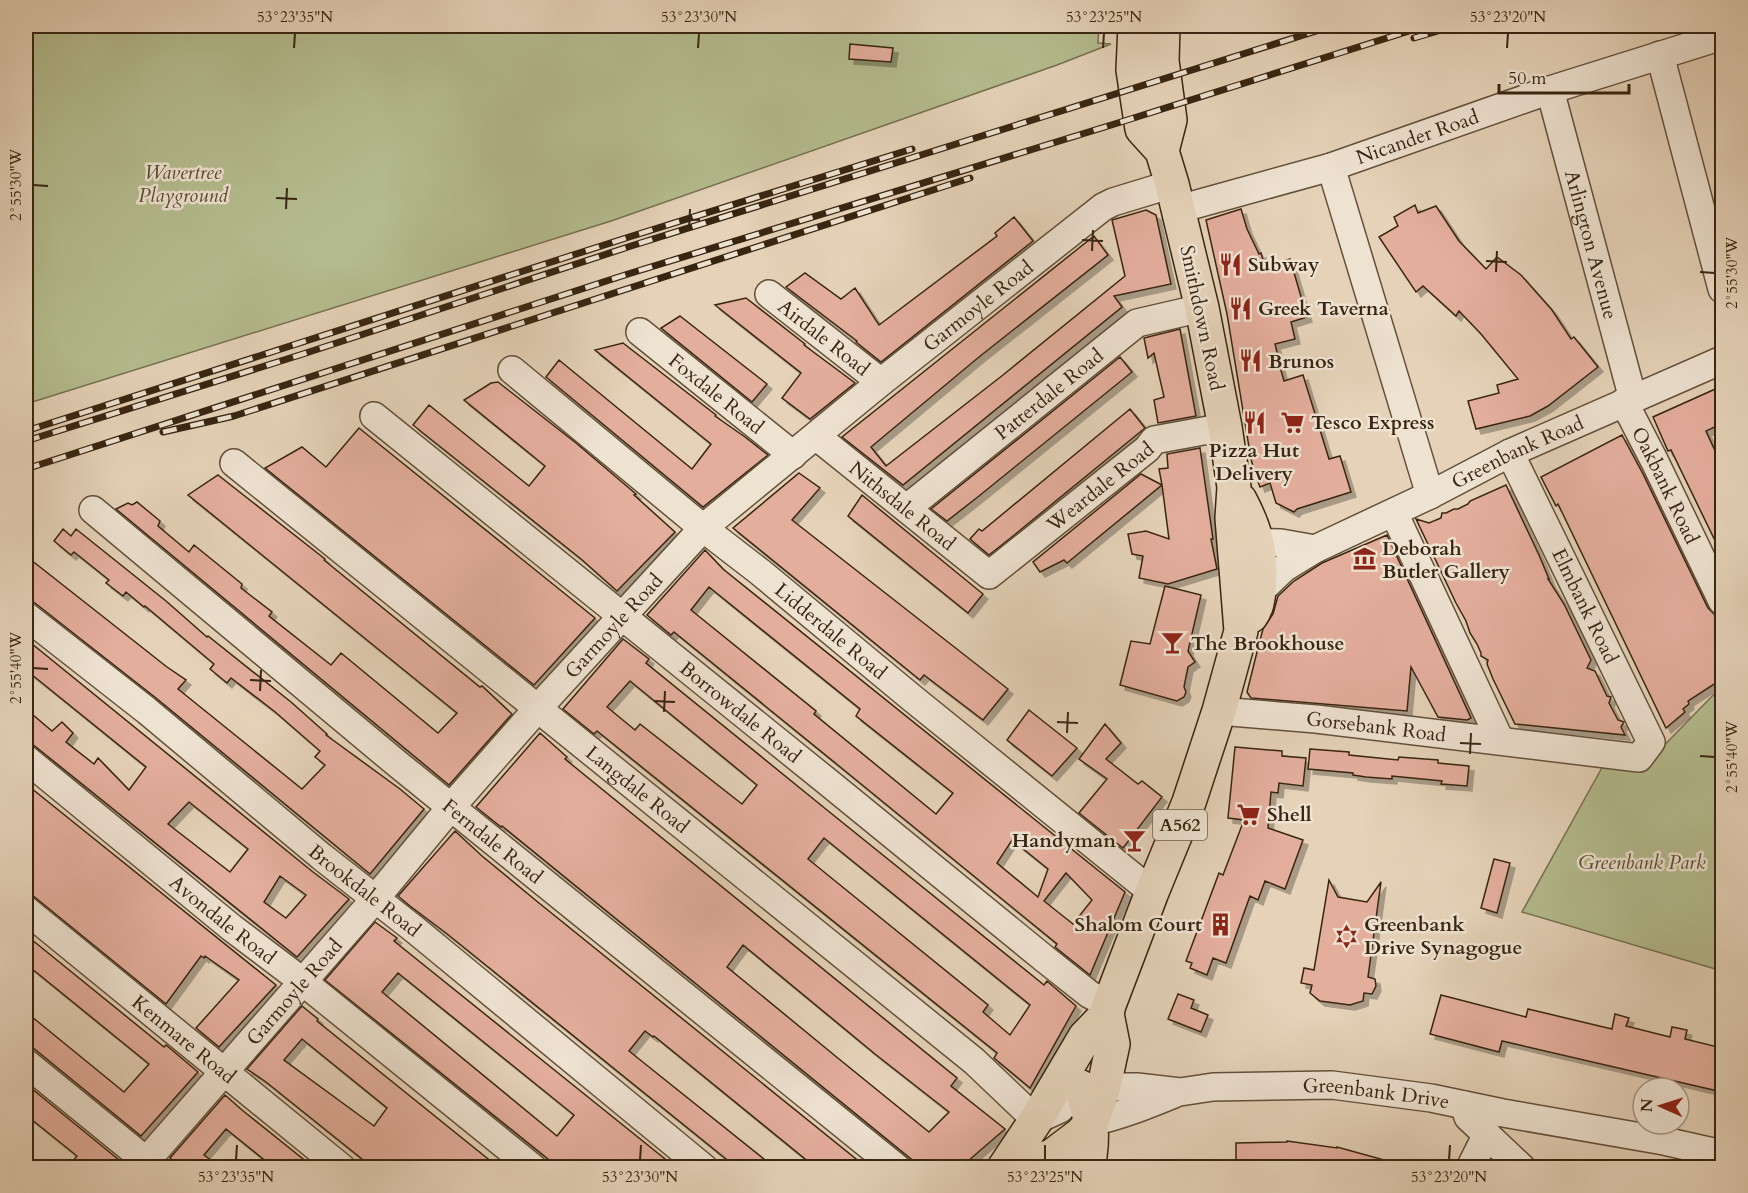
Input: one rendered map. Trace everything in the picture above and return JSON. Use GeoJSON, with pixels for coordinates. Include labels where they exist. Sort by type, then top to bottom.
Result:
{"type":"FeatureCollection","features":[{"type":"Feature","properties":{"kind":"main road","name":"Smithdown Road"},"geometry":{"type":"LineString","coordinates":[[1004,1167],[1036,1120],[1085,1037],[1108,1010],[1152,892],[1189,802],[1219,711],[1241,631],[1256,610],[1261,567],[1232,518],[1234,487],[1202,308],[1175,196],[1161,151],[1142,129],[1133,70],[1135,26]]}},
{"type":"Feature","properties":{"kind":"main road"},"geometry":{"type":"LineString","coordinates":[[1161,151],[1170,120],[1162,61],[1163,26]]}},
{"type":"Feature","properties":{"kind":"main road","name":"Smithdown Road"},"geometry":{"type":"LineString","coordinates":[[1241,631],[1237,596],[1246,542]]}},
{"type":"Feature","properties":{"kind":"main road"},"geometry":{"type":"LineString","coordinates":[[1088,1167],[1091,1151],[1093,1087],[1113,1044],[1108,1010]]}},
{"type":"Feature","properties":{"kind":"main road"},"geometry":{"type":"LineString","coordinates":[[1036,1120],[1054,1162]]}},
{"type":"Feature","properties":{"kind":"main road"},"geometry":{"type":"LineString","coordinates":[[1015,1167],[1054,1162],[1092,1122]]}},
{"type":"Feature","properties":{"kind":"street","name":"Nicander Road"},"geometry":{"type":"LineString","coordinates":[[1175,196],[1331,167],[1550,90],[1722,36]]}},
{"type":"Feature","properties":{"kind":"street"},"geometry":{"type":"LineString","coordinates":[[1660,55],[1722,289]]}},
{"type":"Feature","properties":{"kind":"street","name":"Arlington Avenue"},"geometry":{"type":"LineString","coordinates":[[1550,90],[1628,400]]}},
{"type":"Feature","properties":{"kind":"street"},"geometry":{"type":"LineString","coordinates":[[1331,167],[1430,495]]}},
{"type":"Feature","properties":{"kind":"street","name":"Garmoyle Road"},"geometry":{"type":"LineString","coordinates":[[147,1165],[223,1070],[375,899],[451,807],[703,528],[881,382],[1103,207],[1113,201],[1175,196]]}},
{"type":"Feature","properties":{"kind":"street","name":"Airdale Road"},"geometry":{"type":"LineString","coordinates":[[769,294],[881,382]]}},
{"type":"Feature","properties":{"kind":"street","name":"Patterdale Road"},"geometry":{"type":"LineString","coordinates":[[907,508],[1137,322],[1202,308]]}},
{"type":"Feature","properties":{"kind":"street","name":"Foxdale Road"},"geometry":{"type":"LineString","coordinates":[[640,332],[793,455]]}},
{"type":"Feature","properties":{"kind":"street","name":"Greenbank Road"},"geometry":{"type":"LineString","coordinates":[[1258,593],[1284,568],[1314,549],[1394,513],[1510,453],[1722,360]]}},
{"type":"Feature","properties":{"kind":"street","name":"Lidderdale Road"},"geometry":{"type":"LineString","coordinates":[[512,370],[1152,892]]}},
{"type":"Feature","properties":{"kind":"street","name":"Oakbank Road"},"geometry":{"type":"LineString","coordinates":[[1628,400],[1655,462],[1722,601]]}},
{"type":"Feature","properties":{"kind":"street","name":"Borrowdale Road"},"geometry":{"type":"LineString","coordinates":[[374,416],[1108,1010]]}},
{"type":"Feature","properties":{"kind":"street","name":"Weardale Road"},"geometry":{"type":"LineString","coordinates":[[989,575],[1147,449],[1154,440],[1224,427]]}},
{"type":"Feature","properties":{"kind":"street","name":"Nithsdale Road"},"geometry":{"type":"LineString","coordinates":[[816,436],[989,575]]}},
{"type":"Feature","properties":{"kind":"street","name":"Elmbank Road"},"geometry":{"type":"LineString","coordinates":[[1510,453],[1651,742],[1639,758]]}},
{"type":"Feature","properties":{"kind":"street","name":"Langdale Road"},"geometry":{"type":"LineString","coordinates":[[234,463],[974,1061],[1036,1120]]}},
{"type":"Feature","properties":{"kind":"street","name":"Ferndale Road"},"geometry":{"type":"LineString","coordinates":[[93,510],[451,807],[897,1167]]}},
{"type":"Feature","properties":{"kind":"street"},"geometry":{"type":"LineString","coordinates":[[1394,513],[1500,740]]}},
{"type":"Feature","properties":{"kind":"street"},"geometry":{"type":"LineString","coordinates":[[1246,542],[1281,543],[1314,549]]}},
{"type":"Feature","properties":{"kind":"street","name":"Brookdale Road"},"geometry":{"type":"LineString","coordinates":[[26,616],[146,710],[322,857],[704,1167]]}},
{"type":"Feature","properties":{"kind":"street","name":"Gorsebank Road"},"geometry":{"type":"LineString","coordinates":[[1219,711],[1316,719],[1639,758]]}},
{"type":"Feature","properties":{"kind":"street","name":"Avondale Road"},"geometry":{"type":"LineString","coordinates":[[26,759],[232,928],[302,981],[533,1167]]}},
{"type":"Feature","properties":{"kind":"street","name":"Kenmare Road"},"geometry":{"type":"LineString","coordinates":[[26,910],[342,1167]]}},
{"type":"Feature","properties":{"kind":"street"},"geometry":{"type":"LineString","coordinates":[[26,1063],[147,1165]]}},
{"type":"Feature","properties":{"kind":"street","name":"Greenbank Drive"},"geometry":{"type":"LineString","coordinates":[[1093,1087],[1180,1092],[1213,1086],[1332,1085],[1431,1098],[1664,1141],[1722,1154]]}},
{"type":"Feature","properties":{"kind":"street"},"geometry":{"type":"LineString","coordinates":[[1036,1120],[1060,1109],[1093,1087]]}},
{"type":"Feature","properties":{"kind":"street"},"geometry":{"type":"LineString","coordinates":[[1092,1122],[1117,1116],[1180,1092]]}},
{"type":"Feature","properties":{"kind":"street"},"geometry":{"type":"LineString","coordinates":[[1464,1105],[1468,1117],[1522,1167]]}},
{"type":"Feature","properties":{"kind":"street"},"geometry":{"type":"LineString","coordinates":[[1470,1167],[1487,1134]]}},
{"type":"Feature","properties":{"kind":"green space","name":"Wavertree Playground"},"geometry":{"type":"Polygon","coordinates":[[[26,26],[1099,26],[1098,43],[1111,44],[611,221],[26,404],[26,26]]]}},
{"type":"Feature","properties":{"kind":"green space","name":"Greenbank Park"},"geometry":{"type":"Polygon","coordinates":[[[1722,686],[1722,971],[1522,912],[1604,764],[1641,769],[1722,686]]]}},
{"type":"Feature","properties":{"kind":"building"},"geometry":{"type":"Polygon","coordinates":[[[850,44],[893,48],[891,62],[849,59],[850,44]]]}},
{"type":"Feature","properties":{"kind":"building"},"geometry":{"type":"Polygon","coordinates":[[[1415,205],[1418,213],[1436,206],[1459,241],[1486,269],[1497,257],[1521,275],[1552,310],[1571,339],[1574,337],[1598,367],[1548,406],[1530,416],[1476,429],[1468,401],[1499,393],[1497,385],[1518,379],[1459,311],[1456,316],[1423,286],[1416,292],[1379,237],[1398,226],[1394,217],[1415,205]]]}},
{"type":"Feature","properties":{"kind":"building"},"geometry":{"type":"Polygon","coordinates":[[[1241,209],[1247,229],[1259,254],[1261,253],[1265,267],[1290,259],[1307,317],[1291,322],[1295,339],[1275,344],[1277,356],[1284,381],[1303,375],[1329,459],[1340,456],[1351,492],[1297,509],[1294,512],[1276,503],[1270,483],[1260,487],[1255,474],[1227,314],[1206,220],[1241,209]]]}},
{"type":"Feature","properties":{"kind":"building"},"geometry":{"type":"Polygon","coordinates":[[[1146,210],[1156,215],[1171,284],[1114,296],[1122,307],[903,485],[842,437],[1094,236],[1108,255],[979,357],[871,447],[886,466],[1125,276],[1112,220],[1146,210]]]}},
{"type":"Feature","properties":{"kind":"building"},"geometry":{"type":"Polygon","coordinates":[[[1014,217],[1033,241],[881,362],[786,287],[805,273],[841,299],[855,288],[879,325],[997,236],[995,233],[1014,217]]]}},
{"type":"Feature","properties":{"kind":"building"},"geometry":{"type":"Polygon","coordinates":[[[746,298],[855,383],[810,419],[782,398],[801,373],[715,305],[746,298]]]}},
{"type":"Feature","properties":{"kind":"building"},"geometry":{"type":"Polygon","coordinates":[[[680,316],[767,384],[752,402],[661,328],[680,316]]]}},
{"type":"Feature","properties":{"kind":"building"},"geometry":{"type":"Polygon","coordinates":[[[1180,329],[1196,416],[1158,423],[1154,400],[1164,397],[1154,353],[1148,358],[1144,338],[1180,329]]]}},
{"type":"Feature","properties":{"kind":"building"},"geometry":{"type":"Polygon","coordinates":[[[623,343],[768,455],[703,507],[546,377],[559,360],[692,469],[711,444],[595,350],[623,343]]]}},
{"type":"Feature","properties":{"kind":"building"},"geometry":{"type":"Polygon","coordinates":[[[1120,357],[1132,372],[979,496],[947,521],[931,509],[1120,357]]]}},
{"type":"Feature","properties":{"kind":"building"},"geometry":{"type":"Polygon","coordinates":[[[498,382],[576,443],[636,494],[634,495],[675,532],[617,591],[581,559],[413,425],[429,405],[529,486],[545,466],[464,400],[491,383],[498,382]]]}},
{"type":"Feature","properties":{"kind":"building"},"geometry":{"type":"Polygon","coordinates":[[[1722,386],[1722,413],[1717,415],[1721,424],[1706,431],[1722,466],[1722,472],[1716,475],[1722,489],[1722,555],[1653,417],[1722,386]]]}},
{"type":"Feature","properties":{"kind":"building"},"geometry":{"type":"Polygon","coordinates":[[[1130,409],[1145,428],[1013,536],[989,555],[970,539],[979,529],[982,531],[1130,409]]]}},
{"type":"Feature","properties":{"kind":"building"},"geometry":{"type":"Polygon","coordinates":[[[359,428],[595,618],[534,685],[265,468],[302,447],[326,467],[359,428]]]}},
{"type":"Feature","properties":{"kind":"building"},"geometry":{"type":"Polygon","coordinates":[[[1622,435],[1722,632],[1722,679],[1688,701],[1689,704],[1683,709],[1685,712],[1666,728],[1558,504],[1556,506],[1541,477],[1622,435]]]}},
{"type":"Feature","properties":{"kind":"building"},"geometry":{"type":"Polygon","coordinates":[[[1200,448],[1217,569],[1168,584],[1139,578],[1143,556],[1132,554],[1128,534],[1146,531],[1169,539],[1159,469],[1168,468],[1167,454],[1200,448]]]}},
{"type":"Feature","properties":{"kind":"building"},"geometry":{"type":"Polygon","coordinates":[[[799,473],[820,488],[792,520],[1008,689],[983,720],[924,675],[920,680],[733,528],[799,473]]]}},
{"type":"Feature","properties":{"kind":"building"},"geometry":{"type":"Polygon","coordinates":[[[1141,474],[1162,485],[1067,563],[1064,560],[1040,572],[1033,562],[1141,474]]]}},
{"type":"Feature","properties":{"kind":"building"},"geometry":{"type":"Polygon","coordinates":[[[218,475],[325,559],[480,687],[482,686],[512,714],[449,785],[116,509],[128,503],[132,505],[137,502],[160,521],[158,526],[189,552],[194,545],[242,584],[241,588],[272,612],[269,616],[331,665],[341,653],[438,733],[457,713],[188,495],[218,475]]]}},
{"type":"Feature","properties":{"kind":"building"},"geometry":{"type":"Polygon","coordinates":[[[1506,485],[1548,579],[1564,604],[1591,660],[1587,668],[1595,671],[1607,696],[1611,697],[1609,703],[1618,720],[1624,722],[1621,727],[1625,735],[1515,724],[1493,679],[1487,664],[1488,660],[1481,656],[1416,519],[1429,523],[1441,518],[1442,513],[1458,509],[1506,485]]]}},
{"type":"Feature","properties":{"kind":"building"},"geometry":{"type":"Polygon","coordinates":[[[862,495],[983,594],[968,613],[848,516],[862,495]]]}},
{"type":"Feature","properties":{"kind":"building"},"geometry":{"type":"Polygon","coordinates":[[[63,529],[71,536],[76,529],[207,637],[291,702],[326,735],[424,809],[370,874],[156,698],[26,596],[26,556],[186,680],[178,689],[302,789],[325,765],[315,757],[320,751],[274,711],[231,678],[227,683],[210,669],[214,664],[145,606],[126,592],[123,596],[106,583],[109,580],[74,552],[71,555],[54,541],[63,529]]]}},
{"type":"Feature","properties":{"kind":"building"},"geometry":{"type":"Polygon","coordinates":[[[1387,535],[1471,718],[1467,720],[1438,717],[1411,667],[1407,711],[1251,698],[1247,692],[1263,629],[1273,614],[1278,596],[1294,581],[1322,563],[1387,535]]]}},
{"type":"Feature","properties":{"kind":"building"},"geometry":{"type":"Polygon","coordinates":[[[705,550],[723,569],[1125,892],[1090,975],[1055,947],[1057,944],[839,766],[674,632],[671,635],[647,615],[705,550]],[[709,587],[691,610],[816,711],[814,714],[936,814],[953,793],[856,716],[860,709],[709,587]],[[1012,840],[997,863],[1038,897],[1048,869],[1012,840]],[[1066,873],[1044,901],[1073,924],[1092,900],[1066,873]]]}},
{"type":"Feature","properties":{"kind":"building","name":"The Brookhouse"},"geometry":{"type":"Polygon","coordinates":[[[1165,586],[1201,595],[1188,651],[1195,662],[1188,667],[1184,697],[1177,701],[1120,685],[1131,641],[1150,644],[1165,586]]]}},
{"type":"Feature","properties":{"kind":"building"},"geometry":{"type":"Polygon","coordinates":[[[26,639],[349,899],[297,957],[26,739],[26,709],[52,731],[62,722],[73,733],[66,742],[94,764],[98,758],[129,790],[146,767],[26,670],[26,639]],[[189,802],[168,824],[230,872],[248,849],[189,802]],[[280,876],[264,902],[286,918],[306,895],[280,876]]]}},
{"type":"Feature","properties":{"kind":"building"},"geometry":{"type":"Polygon","coordinates":[[[623,639],[649,659],[646,663],[827,810],[1044,985],[1047,981],[1076,1006],[1030,1088],[994,1058],[997,1053],[597,731],[594,734],[563,709],[623,639]],[[630,681],[607,707],[635,730],[640,724],[742,804],[757,785],[630,681]],[[824,838],[808,859],[988,1005],[983,1012],[1010,1035],[1030,1005],[824,838]]]}},
{"type":"Feature","properties":{"kind":"building"},"geometry":{"type":"Polygon","coordinates":[[[1029,710],[1077,748],[1052,776],[1007,740],[1029,710]]]}},
{"type":"Feature","properties":{"kind":"building"},"geometry":{"type":"Polygon","coordinates":[[[1105,724],[1121,743],[1106,759],[1138,784],[1142,781],[1162,797],[1123,848],[1079,813],[1107,779],[1079,759],[1105,724]]]}},
{"type":"Feature","properties":{"kind":"building"},"geometry":{"type":"Polygon","coordinates":[[[540,733],[567,757],[565,759],[957,1078],[951,1086],[1005,1129],[961,1167],[921,1167],[476,807],[540,733]],[[743,945],[727,967],[929,1132],[949,1112],[743,945]]]}},
{"type":"Feature","properties":{"kind":"building","name":"Shalom Court"},"geometry":{"type":"Polygon","coordinates":[[[1235,747],[1282,751],[1282,756],[1306,758],[1303,786],[1279,783],[1278,793],[1271,792],[1268,828],[1303,840],[1285,889],[1265,881],[1258,900],[1250,896],[1226,963],[1213,958],[1207,975],[1190,968],[1192,963],[1186,961],[1219,873],[1223,875],[1244,820],[1228,818],[1235,747]]]}},
{"type":"Feature","properties":{"kind":"building"},"geometry":{"type":"Polygon","coordinates":[[[1310,749],[1349,752],[1349,755],[1398,760],[1399,757],[1438,760],[1438,763],[1469,766],[1467,786],[1441,784],[1442,781],[1392,776],[1392,779],[1366,777],[1353,775],[1353,773],[1308,769],[1310,749]]]}},
{"type":"Feature","properties":{"kind":"building"},"geometry":{"type":"Polygon","coordinates":[[[26,784],[276,985],[219,1047],[196,1028],[239,980],[205,956],[204,958],[201,956],[166,1004],[26,890],[26,784]]]}},
{"type":"Feature","properties":{"kind":"building"},"geometry":{"type":"Polygon","coordinates":[[[455,831],[539,903],[866,1167],[815,1167],[645,1031],[629,1051],[774,1167],[736,1167],[410,906],[398,896],[455,831]]]}},
{"type":"Feature","properties":{"kind":"building"},"geometry":{"type":"Polygon","coordinates":[[[1494,859],[1510,863],[1497,913],[1481,908],[1494,859]]]}},
{"type":"Feature","properties":{"kind":"building","name":"Greenbank Drive Synagogue"},"geometry":{"type":"Polygon","coordinates":[[[1329,880],[1338,897],[1367,902],[1381,882],[1368,977],[1375,979],[1376,986],[1372,994],[1364,993],[1363,1001],[1350,1005],[1320,1001],[1310,993],[1312,985],[1301,983],[1304,968],[1314,970],[1329,880]]]}},
{"type":"Feature","properties":{"kind":"building"},"geometry":{"type":"Polygon","coordinates":[[[375,922],[397,938],[394,941],[675,1167],[558,1167],[325,980],[375,922]],[[398,973],[382,992],[557,1136],[574,1115],[398,973]]]}},
{"type":"Feature","properties":{"kind":"building"},"geometry":{"type":"Polygon","coordinates":[[[26,935],[198,1072],[141,1136],[26,1042],[26,1012],[124,1092],[149,1064],[26,964],[26,935]]]}},
{"type":"Feature","properties":{"kind":"building"},"geometry":{"type":"Polygon","coordinates":[[[1178,994],[1194,1000],[1191,1008],[1208,1015],[1201,1032],[1168,1019],[1178,994]]]}},
{"type":"Feature","properties":{"kind":"building"},"geometry":{"type":"Polygon","coordinates":[[[1441,995],[1526,1017],[1528,1009],[1612,1029],[1615,1014],[1629,1018],[1626,1026],[1670,1037],[1672,1027],[1687,1030],[1685,1039],[1722,1048],[1722,1092],[1691,1085],[1691,1076],[1653,1076],[1502,1041],[1499,1052],[1430,1034],[1441,995]]]}},
{"type":"Feature","properties":{"kind":"building"},"geometry":{"type":"Polygon","coordinates":[[[302,1006],[318,1019],[317,1021],[498,1167],[372,1167],[247,1069],[302,1006]],[[302,1039],[284,1060],[374,1126],[387,1108],[302,1039]]]}},
{"type":"Feature","properties":{"kind":"building"},"geometry":{"type":"Polygon","coordinates":[[[26,1084],[119,1160],[112,1167],[68,1167],[77,1156],[26,1115],[26,1084]]]}},
{"type":"Feature","properties":{"kind":"building"},"geometry":{"type":"Polygon","coordinates":[[[225,1095],[313,1167],[273,1167],[226,1129],[204,1155],[220,1167],[181,1167],[170,1158],[225,1095]]]}},
{"type":"Feature","properties":{"kind":"building"},"geometry":{"type":"Polygon","coordinates":[[[1287,1141],[1337,1147],[1395,1163],[1394,1167],[1236,1167],[1236,1143],[1287,1141]]]}},
{"type":"Feature","properties":{"kind":"railway"},"geometry":{"type":"LineString","coordinates":[[26,441],[303,354],[631,246],[1332,26]]}},
{"type":"Feature","properties":{"kind":"railway"},"geometry":{"type":"LineString","coordinates":[[26,469],[628,274],[1425,26]]}},
{"type":"Feature","properties":{"kind":"railway"},"geometry":{"type":"LineString","coordinates":[[1414,38],[1455,26]]}},
{"type":"Feature","properties":{"kind":"railway"},"geometry":{"type":"LineString","coordinates":[[26,431],[629,237],[912,149]]}},
{"type":"Feature","properties":{"kind":"railway"},"geometry":{"type":"LineString","coordinates":[[163,432],[234,416],[970,178]]}},
{"type":"Feature","properties":{"kind":"place","name":"Subway"},"geometry":{"type":"Point","coordinates":[1230,264]}},
{"type":"Feature","properties":{"kind":"place","name":"Greek Taverna"},"geometry":{"type":"Point","coordinates":[1240,308]}},
{"type":"Feature","properties":{"kind":"place","name":"Brunos"},"geometry":{"type":"Point","coordinates":[1250,361]}},
{"type":"Feature","properties":{"kind":"place","name":"Tesco Express"},"geometry":{"type":"Point","coordinates":[1293,422]}},
{"type":"Feature","properties":{"kind":"place","name":"Pizza Hut Delivery"},"geometry":{"type":"Point","coordinates":[1254,423]}},
{"type":"Feature","properties":{"kind":"place","name":"Deborah Butler Gallery"},"geometry":{"type":"Point","coordinates":[1364,559]}},
{"type":"Feature","properties":{"kind":"place","name":"The Brookhouse"},"geometry":{"type":"Point","coordinates":[1173,643]}},
{"type":"Feature","properties":{"kind":"place","name":"Shell"},"geometry":{"type":"Point","coordinates":[1249,814]}},
{"type":"Feature","properties":{"kind":"place","name":"Handyman"},"geometry":{"type":"Point","coordinates":[1134,840]}},
{"type":"Feature","properties":{"kind":"place","name":"Shalom Court"},"geometry":{"type":"Point","coordinates":[1220,924]}},
{"type":"Feature","properties":{"kind":"place","name":"Greenbank Drive Synagogue"},"geometry":{"type":"Point","coordinates":[1346,936]}}]}
